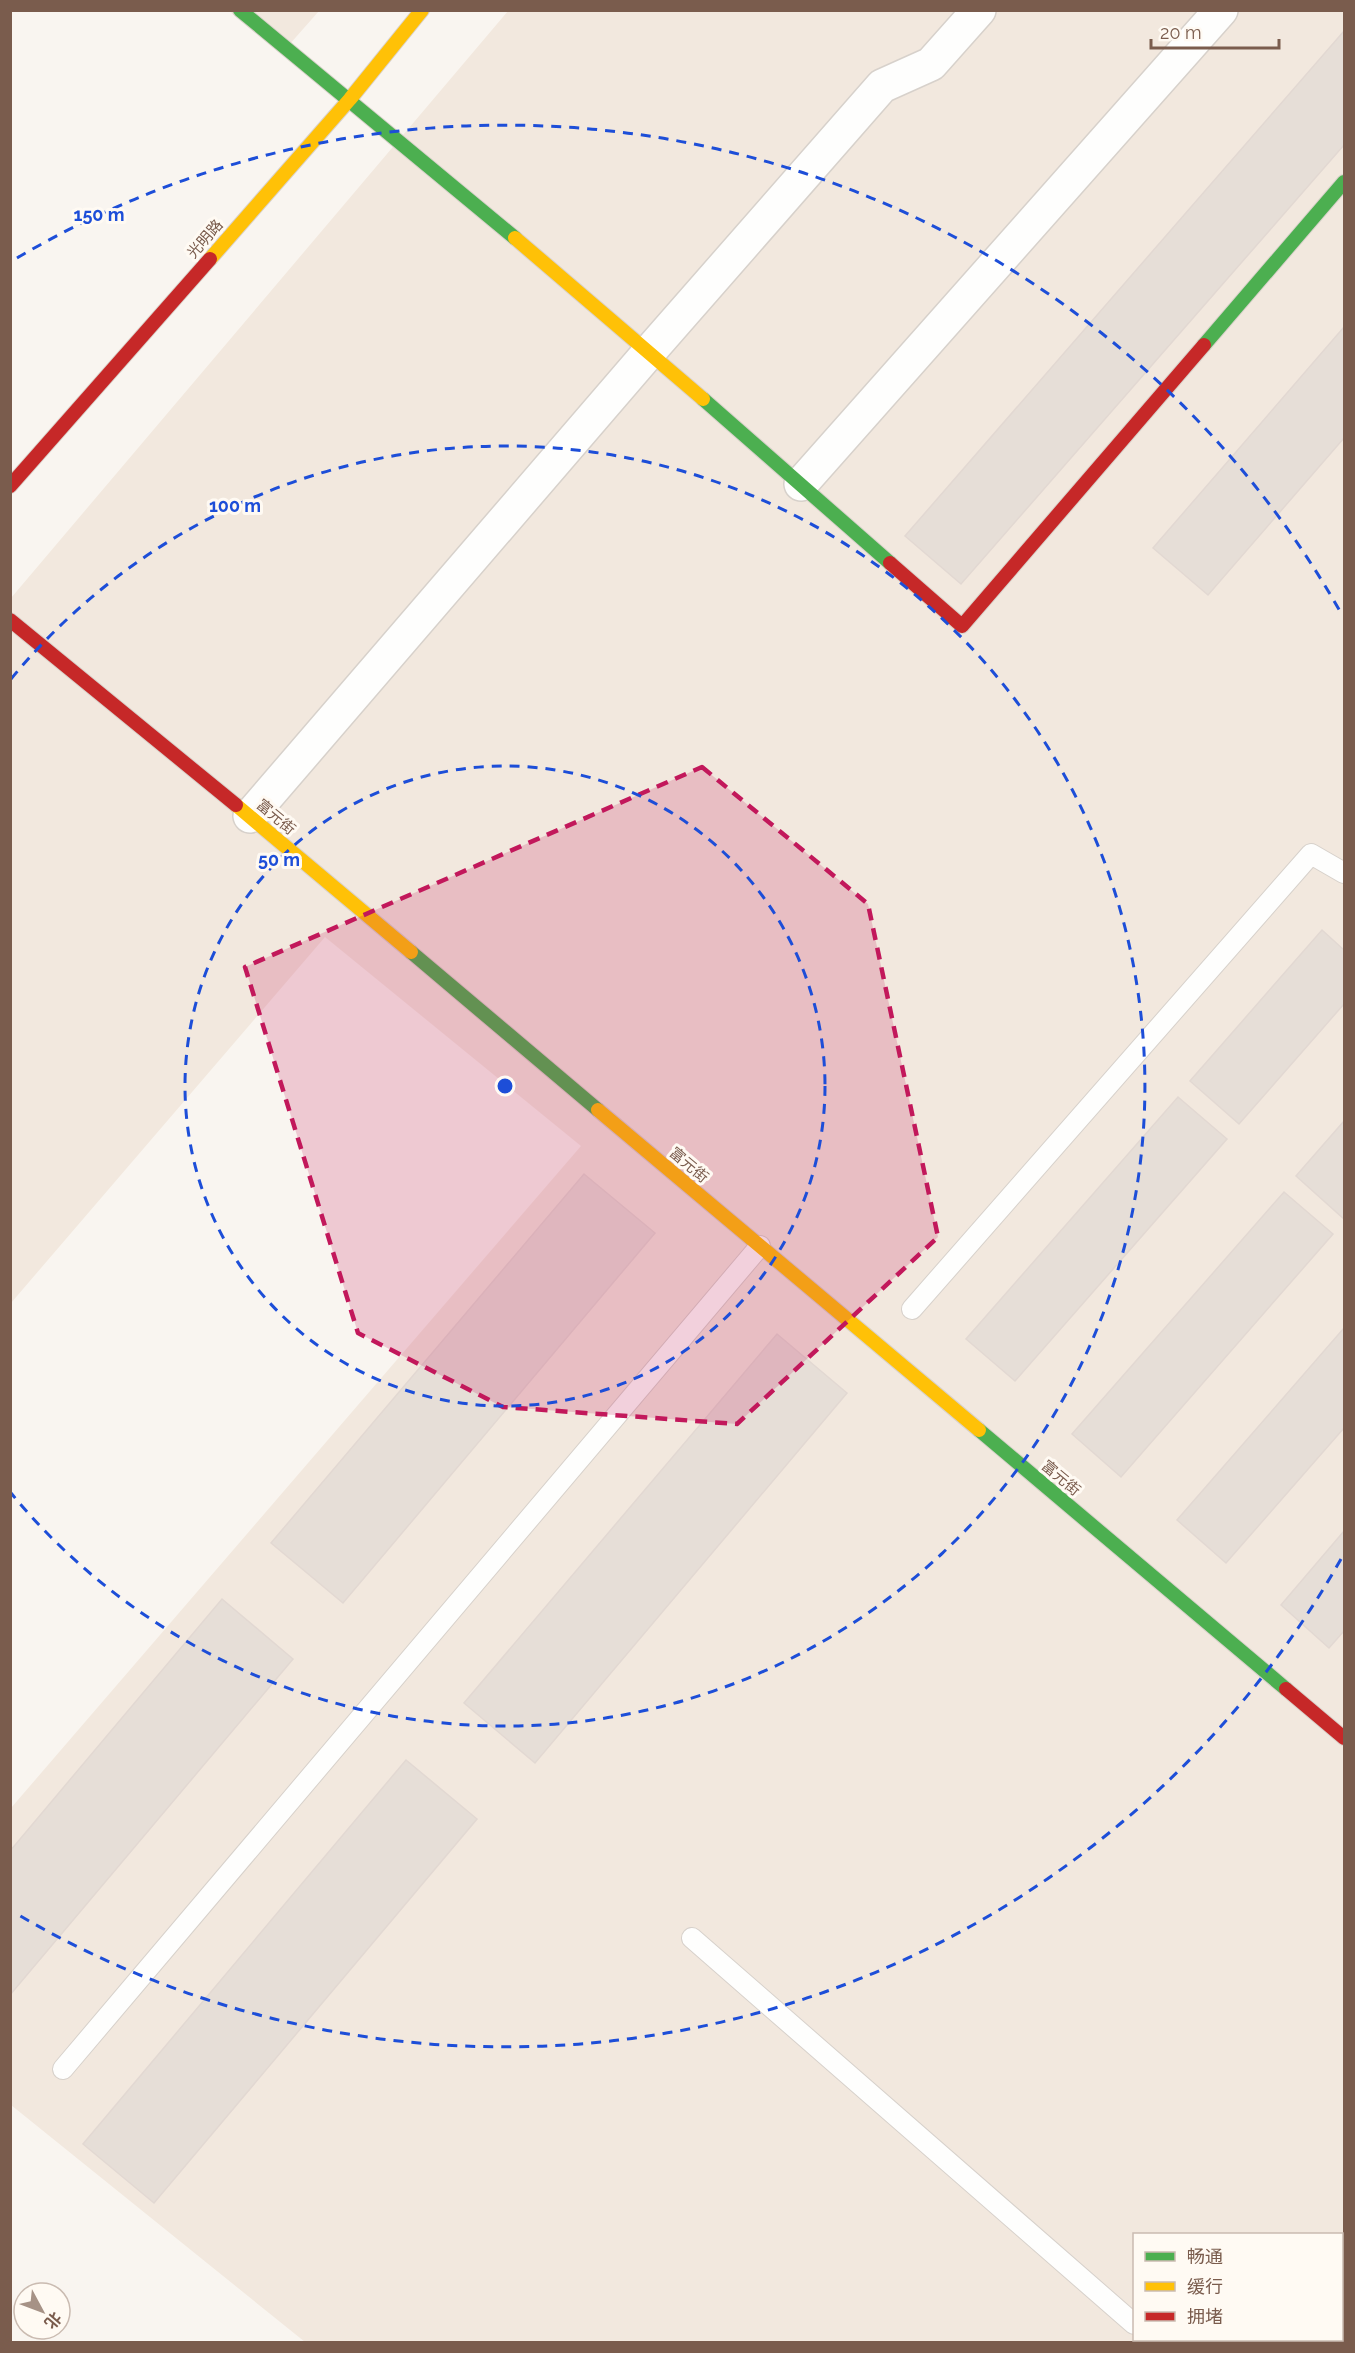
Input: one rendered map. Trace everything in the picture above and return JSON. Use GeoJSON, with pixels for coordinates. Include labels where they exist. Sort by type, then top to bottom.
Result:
{"type":"FeatureCollection","features":[{"type":"Feature","properties":{"kind":"street"},"geometry":{"type":"LineString","coordinates":[[240,10],[350,99],[650,351],[962,626],[1344,182]]}},
{"type":"Feature","properties":{"kind":"street","name":"光明路"},"geometry":{"type":"LineString","coordinates":[[10,486],[350,99],[422,10]]}},
{"type":"Feature","properties":{"kind":"street"},"geometry":{"type":"LineString","coordinates":[[250,816],[650,351],[882,86],[931,64],[979,10]]}},
{"type":"Feature","properties":{"kind":"street"},"geometry":{"type":"LineString","coordinates":[[801,484],[1221,10]]}},
{"type":"Feature","properties":{"kind":"street","name":"富元街"},"geometry":{"type":"LineString","coordinates":[[10,620],[250,816],[1344,1738]]}},
{"type":"Feature","properties":{"kind":"lane"},"geometry":{"type":"LineString","coordinates":[[912,1309],[1311,854],[1344,873]]}},
{"type":"Feature","properties":{"kind":"lane"},"geometry":{"type":"LineString","coordinates":[[63,2069],[760,1246]]}},
{"type":"Feature","properties":{"kind":"lane"},"geometry":{"type":"LineString","coordinates":[[692,1938],[1133,2323]]}},
{"type":"Feature","properties":{"kind":"highlighted area"},"geometry":{"type":"Polygon","coordinates":[[[702,767],[868,904],[938,1237],[737,1424],[503,1407],[358,1333],[245,967],[702,767]]]}},
{"type":"Feature","properties":{"kind":"shaded area"},"geometry":{"type":"Polygon","coordinates":[[[229,11],[319,11],[281,54],[229,11]]]}},
{"type":"Feature","properties":{"kind":"shaded area"},"geometry":{"type":"Polygon","coordinates":[[[508,11],[1344,11],[1344,2342],[305,2342],[11,2105],[11,1808],[581,1146],[325,937],[11,1303],[11,598],[508,11]]]}},
{"type":"Feature","properties":{"kind":"building"},"geometry":{"type":"Polygon","coordinates":[[[1344,31],[1344,145],[961,584],[905,536],[1344,31]]]}},
{"type":"Feature","properties":{"kind":"building"},"geometry":{"type":"Polygon","coordinates":[[[1344,327],[1344,438],[1208,595],[1153,548],[1344,327]]]}},
{"type":"Feature","properties":{"kind":"building"},"geometry":{"type":"Polygon","coordinates":[[[1322,930],[1344,950],[1344,1004],[1239,1124],[1190,1081],[1322,930]]]}},
{"type":"Feature","properties":{"kind":"building"},"geometry":{"type":"Polygon","coordinates":[[[1178,1097],[1227,1139],[1015,1381],[966,1339],[1178,1097]]]}},
{"type":"Feature","properties":{"kind":"building"},"geometry":{"type":"Polygon","coordinates":[[[1344,1121],[1344,1219],[1296,1176],[1344,1121]]]}},
{"type":"Feature","properties":{"kind":"building"},"geometry":{"type":"Polygon","coordinates":[[[584,1174],[655,1233],[343,1603],[271,1543],[584,1174]]]}},
{"type":"Feature","properties":{"kind":"building"},"geometry":{"type":"Polygon","coordinates":[[[1284,1192],[1333,1234],[1121,1477],[1072,1434],[1284,1192]]]}},
{"type":"Feature","properties":{"kind":"building"},"geometry":{"type":"Polygon","coordinates":[[[1344,1328],[1344,1428],[1226,1563],[1177,1520],[1344,1328]]]}},
{"type":"Feature","properties":{"kind":"building"},"geometry":{"type":"Polygon","coordinates":[[[777,1334],[847,1393],[535,1763],[464,1703],[777,1334]]]}},
{"type":"Feature","properties":{"kind":"building"},"geometry":{"type":"Polygon","coordinates":[[[1344,1531],[1344,1631],[1329,1648],[1281,1605],[1344,1531]]]}},
{"type":"Feature","properties":{"kind":"building"},"geometry":{"type":"Polygon","coordinates":[[[222,1599],[293,1659],[10,1995],[10,1851],[222,1599]]]}},
{"type":"Feature","properties":{"kind":"building"},"geometry":{"type":"Polygon","coordinates":[[[406,1760],[477,1819],[154,2203],[83,2144],[406,1760]]]}},
{"type":"Feature","properties":{"kind":"traffic: fast"},"geometry":{"type":"LineString","coordinates":[[240,10],[515,238]]}},
{"type":"Feature","properties":{"kind":"traffic: fast"},"geometry":{"type":"LineString","coordinates":[[1204,345],[1344,182]]}},
{"type":"Feature","properties":{"kind":"traffic: fast"},"geometry":{"type":"LineString","coordinates":[[703,399],[890,563]]}},
{"type":"Feature","properties":{"kind":"traffic: fast"},"geometry":{"type":"LineString","coordinates":[[411,952],[598,1110]]}},
{"type":"Feature","properties":{"kind":"traffic: fast"},"geometry":{"type":"LineString","coordinates":[[979,1430],[1286,1689]]}},
{"type":"Feature","properties":{"kind":"traffic: slow"},"geometry":{"type":"LineString","coordinates":[[210,259],[350,99],[422,10]]}},
{"type":"Feature","properties":{"kind":"traffic: slow"},"geometry":{"type":"LineString","coordinates":[[515,238],[703,399]]}},
{"type":"Feature","properties":{"kind":"traffic: slow"},"geometry":{"type":"LineString","coordinates":[[236,805],[411,952]]}},
{"type":"Feature","properties":{"kind":"traffic: slow"},"geometry":{"type":"LineString","coordinates":[[598,1110],[979,1430]]}},
{"type":"Feature","properties":{"kind":"traffic: jam"},"geometry":{"type":"LineString","coordinates":[[10,486],[210,259]]}},
{"type":"Feature","properties":{"kind":"traffic: jam"},"geometry":{"type":"LineString","coordinates":[[890,563],[962,626],[1204,345]]}},
{"type":"Feature","properties":{"kind":"traffic: jam"},"geometry":{"type":"LineString","coordinates":[[10,620],[236,805]]}},
{"type":"Feature","properties":{"kind":"traffic: jam"},"geometry":{"type":"LineString","coordinates":[[1286,1689],[1344,1738]]}}]}
